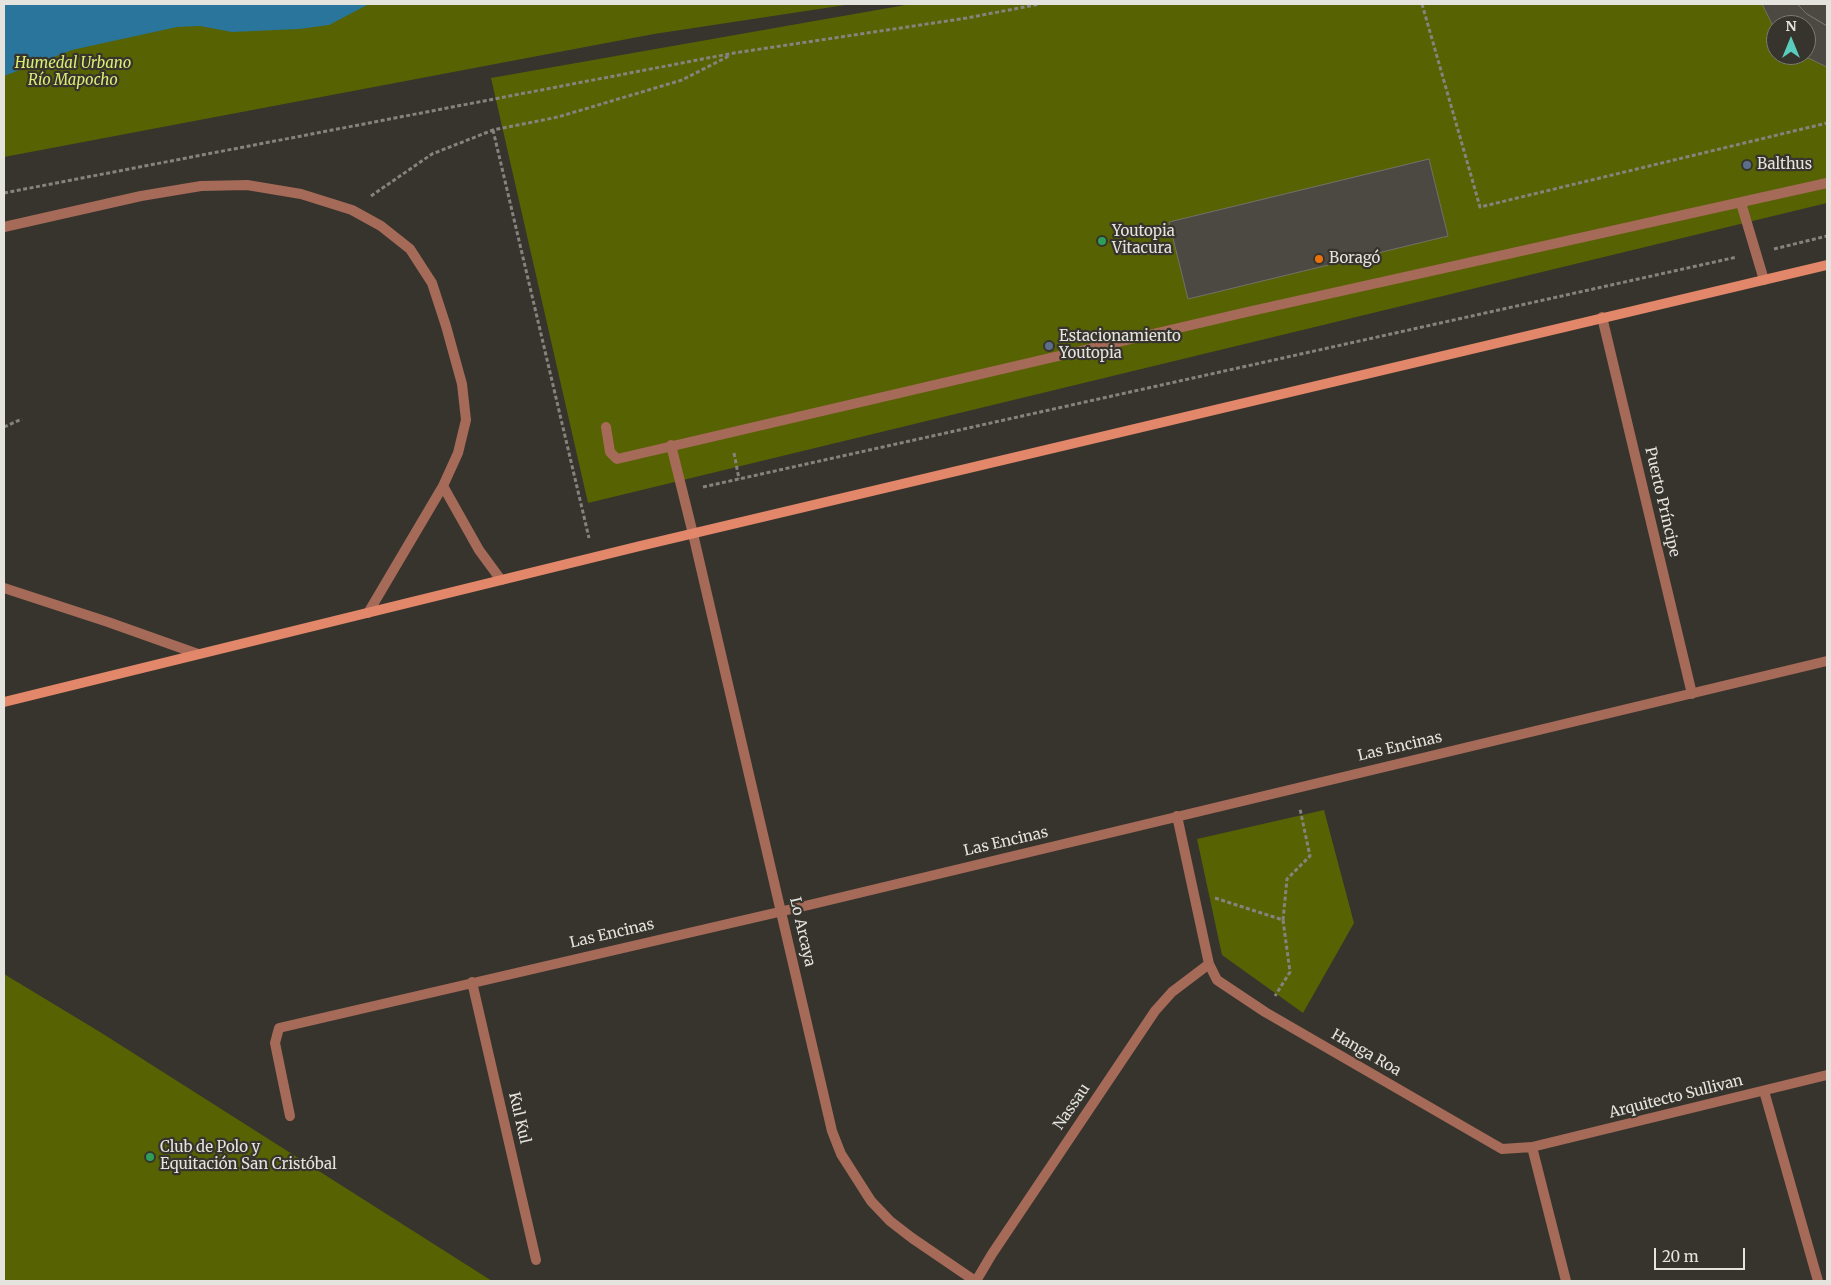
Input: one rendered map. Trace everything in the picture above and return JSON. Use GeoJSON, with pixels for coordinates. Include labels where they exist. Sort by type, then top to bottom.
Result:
{"type":"FeatureCollection","features":[{"type":"Feature","properties":{"kind":"main road"},"geometry":{"type":"LineString","coordinates":[[4,702],[593,557],[1827,265]]}},
{"type":"Feature","properties":{"kind":"street"},"geometry":{"type":"LineString","coordinates":[[606,427],[610,452],[617,459],[1238,314],[1827,183]]}},
{"type":"Feature","properties":{"kind":"street"},"geometry":{"type":"LineString","coordinates":[[4,227],[141,196],[201,186],[247,185],[301,194],[352,210],[381,226],[410,248],[432,284],[443,317],[462,384],[466,420],[458,453],[443,486],[368,613]]}},
{"type":"Feature","properties":{"kind":"street"},"geometry":{"type":"LineString","coordinates":[[1741,203],[1764,280]]}},
{"type":"Feature","properties":{"kind":"street","name":"Puerto Príncipe"},"geometry":{"type":"LineString","coordinates":[[1602,317],[1692,694]]}},
{"type":"Feature","properties":{"kind":"street","name":"Lo Arcaya"},"geometry":{"type":"LineString","coordinates":[[671,445],[822,1082],[826,1106],[841,1154],[871,1201],[890,1221],[975,1281]]}},
{"type":"Feature","properties":{"kind":"street"},"geometry":{"type":"LineString","coordinates":[[443,486],[474,542],[501,580]]}},
{"type":"Feature","properties":{"kind":"street"},"geometry":{"type":"LineString","coordinates":[[4,588],[198,654]]}},
{"type":"Feature","properties":{"kind":"street","name":"Las Encinas"},"geometry":{"type":"LineString","coordinates":[[290,1116],[275,1044],[279,1028],[1827,661]]}},
{"type":"Feature","properties":{"kind":"street","name":"Hanga Roa"},"geometry":{"type":"LineString","coordinates":[[1177,816],[1209,964],[1217,980],[1265,1012],[1502,1149],[1532,1147]]}},
{"type":"Feature","properties":{"kind":"street","name":"Nassau"},"geometry":{"type":"LineString","coordinates":[[975,1281],[1155,1011],[1172,992],[1209,964]]}},
{"type":"Feature","properties":{"kind":"street","name":"Kul Kul"},"geometry":{"type":"LineString","coordinates":[[472,982],[536,1260]]}},
{"type":"Feature","properties":{"kind":"street","name":"Arquitecto Sullivan"},"geometry":{"type":"LineString","coordinates":[[1532,1147],[1827,1075]]}},
{"type":"Feature","properties":{"kind":"street"},"geometry":{"type":"LineString","coordinates":[[1764,1091],[1818,1281]]}},
{"type":"Feature","properties":{"kind":"street"},"geometry":{"type":"LineString","coordinates":[[1532,1147],[1566,1281]]}},
{"type":"Feature","properties":{"kind":"path"},"geometry":{"type":"LineString","coordinates":[[4,193],[734,53],[968,18],[1040,4]]}},
{"type":"Feature","properties":{"kind":"path"},"geometry":{"type":"LineString","coordinates":[[1422,4],[1480,206],[1827,123]]}},
{"type":"Feature","properties":{"kind":"path"},"geometry":{"type":"LineString","coordinates":[[352,210],[432,154],[493,130],[558,117],[682,80],[734,53]]}},
{"type":"Feature","properties":{"kind":"path"},"geometry":{"type":"LineString","coordinates":[[493,130],[584,507],[593,557]]}},
{"type":"Feature","properties":{"kind":"path"},"geometry":{"type":"LineString","coordinates":[[682,491],[739,480],[1827,236]]}},
{"type":"Feature","properties":{"kind":"path"},"geometry":{"type":"LineString","coordinates":[[4,427],[22,419]]}},
{"type":"Feature","properties":{"kind":"path"},"geometry":{"type":"LineString","coordinates":[[729,432],[739,480]]}},
{"type":"Feature","properties":{"kind":"path"},"geometry":{"type":"LineString","coordinates":[[1265,1012],[1290,972],[1283,920],[1287,879],[1310,856],[1296,787]]}},
{"type":"Feature","properties":{"kind":"path"},"geometry":{"type":"LineString","coordinates":[[1194,890],[1283,920]]}},
{"type":"Feature","properties":{"kind":"green space","name":"Humedal Urbano Río Mapocho"},"geometry":{"type":"Polygon","coordinates":[[[4,4],[852,4],[654,34],[4,157],[4,4]]]}},
{"type":"Feature","properties":{"kind":"green space","name":"Youtopia Vitacura"},"geometry":{"type":"Polygon","coordinates":[[[911,4],[1827,4],[1827,203],[588,503],[491,78],[911,4]]]}},
{"type":"Feature","properties":{"kind":"green space"},"geometry":{"type":"Polygon","coordinates":[[[1324,810],[1354,923],[1303,1013],[1222,955],[1197,839],[1324,810]]]}},
{"type":"Feature","properties":{"kind":"green space","name":"Club de Polo y Equitación San Cristóbal"},"geometry":{"type":"Polygon","coordinates":[[[4,974],[100,1032],[492,1281],[4,1281],[4,974]]]}},
{"type":"Feature","properties":{"kind":"water"},"geometry":{"type":"Polygon","coordinates":[[[4,4],[369,4],[329,25],[299,29],[232,32],[200,26],[177,27],[72,50],[4,76],[4,4]]]}},
{"type":"Feature","properties":{"kind":"building"},"geometry":{"type":"Polygon","coordinates":[[[1762,4],[1797,4],[1809,15],[1768,15],[1762,4]]]}},
{"type":"Feature","properties":{"kind":"building"},"geometry":{"type":"Polygon","coordinates":[[[1797,4],[1827,4],[1827,26],[1816,19],[1816,15],[1807,14],[1797,4]]]}},
{"type":"Feature","properties":{"kind":"building"},"geometry":{"type":"Polygon","coordinates":[[[1816,19],[1827,26],[1827,67],[1816,62],[1816,19]]]}},
{"type":"Feature","properties":{"kind":"building"},"geometry":{"type":"Polygon","coordinates":[[[1429,159],[1448,236],[1188,299],[1169,222],[1429,159]]]}},
{"type":"Feature","properties":{"kind":"place","name":"Balthus"},"geometry":{"type":"Point","coordinates":[1747,165]}},
{"type":"Feature","properties":{"kind":"place","name":"Youtopia Vitacura"},"geometry":{"type":"Point","coordinates":[1102,241]}},
{"type":"Feature","properties":{"kind":"place","name":"Boragó"},"geometry":{"type":"Point","coordinates":[1319,259]}},
{"type":"Feature","properties":{"kind":"place","name":"Estacionamiento Youtopia"},"geometry":{"type":"Point","coordinates":[1049,346]}},
{"type":"Feature","properties":{"kind":"place","name":"Club de Polo y Equitación San Cristóbal"},"geometry":{"type":"Point","coordinates":[150,1157]}}]}
